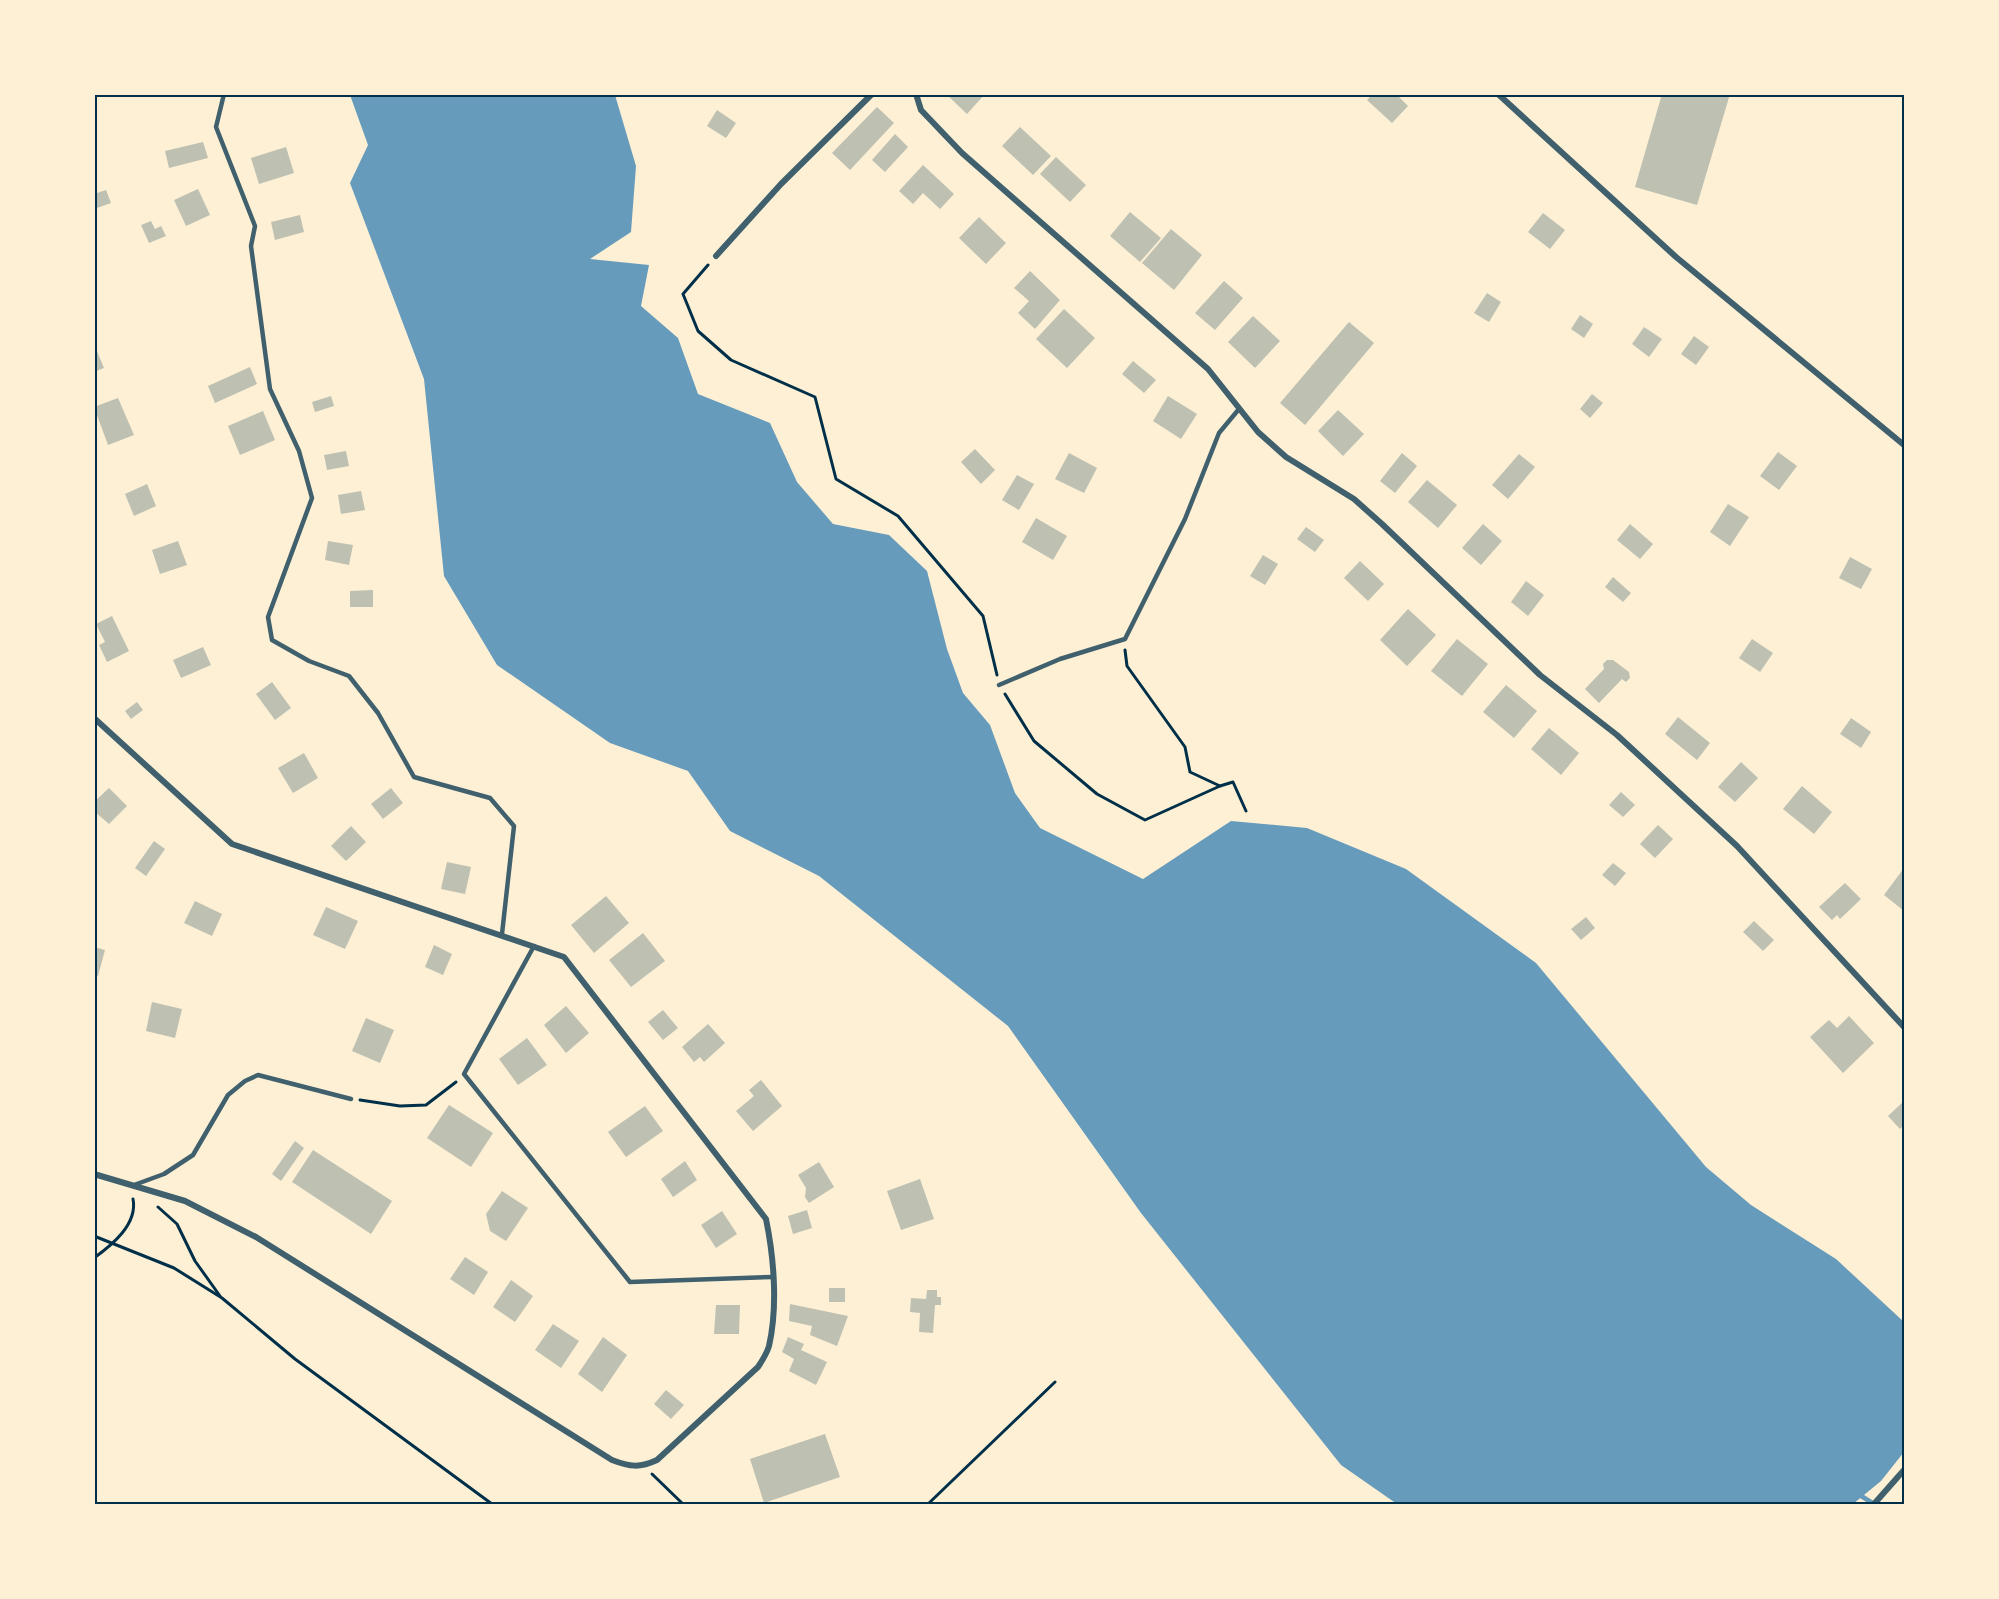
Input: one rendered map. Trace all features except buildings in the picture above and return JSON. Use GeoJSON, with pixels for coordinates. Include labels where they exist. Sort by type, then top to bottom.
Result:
{"type":"FeatureCollection","features":[{"type":"Feature","properties":{"kind":"street"},"geometry":{"type":"LineString","coordinates":[[716,256],[782,184],[872,94]]}},
{"type":"Feature","properties":{"kind":"street"},"geometry":{"type":"LineString","coordinates":[[916,94],[921,111],[963,153],[1208,369],[1258,432],[1286,457],[1354,499],[1540,675],[1617,735],[1737,846],[1905,1028]]}},
{"type":"Feature","properties":{"kind":"street"},"geometry":{"type":"LineString","coordinates":[[1498,94],[1676,257],[1905,444]]}},
{"type":"Feature","properties":{"kind":"street"},"geometry":{"type":"LineString","coordinates":[[94,562],[94,572]]}},
{"type":"Feature","properties":{"kind":"street"},"geometry":{"type":"LineString","coordinates":[[94,718],[232,844],[564,957],[766,1219],[771,1244],[772,1277],[769,1349],[758,1367],[657,1460],[644,1466],[631,1467],[612,1460],[256,1237],[186,1201],[133,1189],[94,1174]]}},
{"type":"Feature","properties":{"kind":"street"},"geometry":{"type":"LineString","coordinates":[[1874,1504],[1905,1470]]}},
{"type":"Feature","properties":{"kind":"lane"},"geometry":{"type":"LineString","coordinates":[[224,94],[216,127],[255,226],[251,246],[270,389],[299,452],[312,498],[268,617],[272,640],[309,661],[349,676],[378,713],[414,777],[490,798],[514,826],[502,934]]}},
{"type":"Feature","properties":{"kind":"lane"},"geometry":{"type":"LineString","coordinates":[[999,685],[1060,659],[1125,639],[1185,519],[1219,434],[1239,409]]}},
{"type":"Feature","properties":{"kind":"lane"},"geometry":{"type":"LineString","coordinates":[[534,946],[464,1074],[630,1282],[772,1277]]}},
{"type":"Feature","properties":{"kind":"lane"},"geometry":{"type":"LineString","coordinates":[[133,1189],[164,1174],[193,1155],[228,1095],[245,1081],[258,1075],[351,1099]]}},
{"type":"Feature","properties":{"kind":"path"},"geometry":{"type":"LineString","coordinates":[[716,256],[683,294],[698,331],[731,360],[815,397],[836,479],[898,516],[983,616],[999,685],[1034,741],[1097,794],[1145,820],[1233,782],[1246,811]]}},
{"type":"Feature","properties":{"kind":"path"},"geometry":{"type":"LineString","coordinates":[[1125,639],[1127,666],[1185,747],[1190,772],[1220,786]]}},
{"type":"Feature","properties":{"kind":"path"},"geometry":{"type":"LineString","coordinates":[[351,1099],[400,1106],[426,1105],[464,1074]]}},
{"type":"Feature","properties":{"kind":"path"},"geometry":{"type":"LineString","coordinates":[[94,1258],[114,1243],[129,1222],[134,1204],[133,1189]]}},
{"type":"Feature","properties":{"kind":"path"},"geometry":{"type":"LineString","coordinates":[[152,1201],[177,1224],[195,1261],[222,1298]]}},
{"type":"Feature","properties":{"kind":"path"},"geometry":{"type":"LineString","coordinates":[[94,1236],[174,1268],[222,1298],[295,1359],[492,1504]]}},
{"type":"Feature","properties":{"kind":"path"},"geometry":{"type":"LineString","coordinates":[[928,1504],[1055,1382]]}},
{"type":"Feature","properties":{"kind":"path"},"geometry":{"type":"LineString","coordinates":[[644,1466],[683,1504]]}},
{"type":"Feature","properties":{"kind":"water"},"geometry":{"type":"Polygon","coordinates":[[[350,95],[615,95],[636,166],[631,232],[590,259],[649,265],[641,306],[678,338],[698,394],[770,423],[797,482],[833,524],[889,535],[927,571],[947,649],[963,693],[990,725],[1015,793],[1040,828],[1143,879],[1231,821],[1307,828],[1406,869],[1536,963],[1706,1167],[1751,1205],[1836,1259],[1904,1322],[1904,1452],[1881,1481],[1853,1504],[1397,1504],[1341,1465],[1141,1213],[1008,1026],[819,876],[730,831],[688,771],[610,743],[497,665],[444,576],[424,379],[350,183],[368,145],[350,95]]]}},
{"type":"Feature","properties":{"kind":"waterway"},"geometry":{"type":"LineString","coordinates":[[1858,1494],[1874,1504]]}}]}
